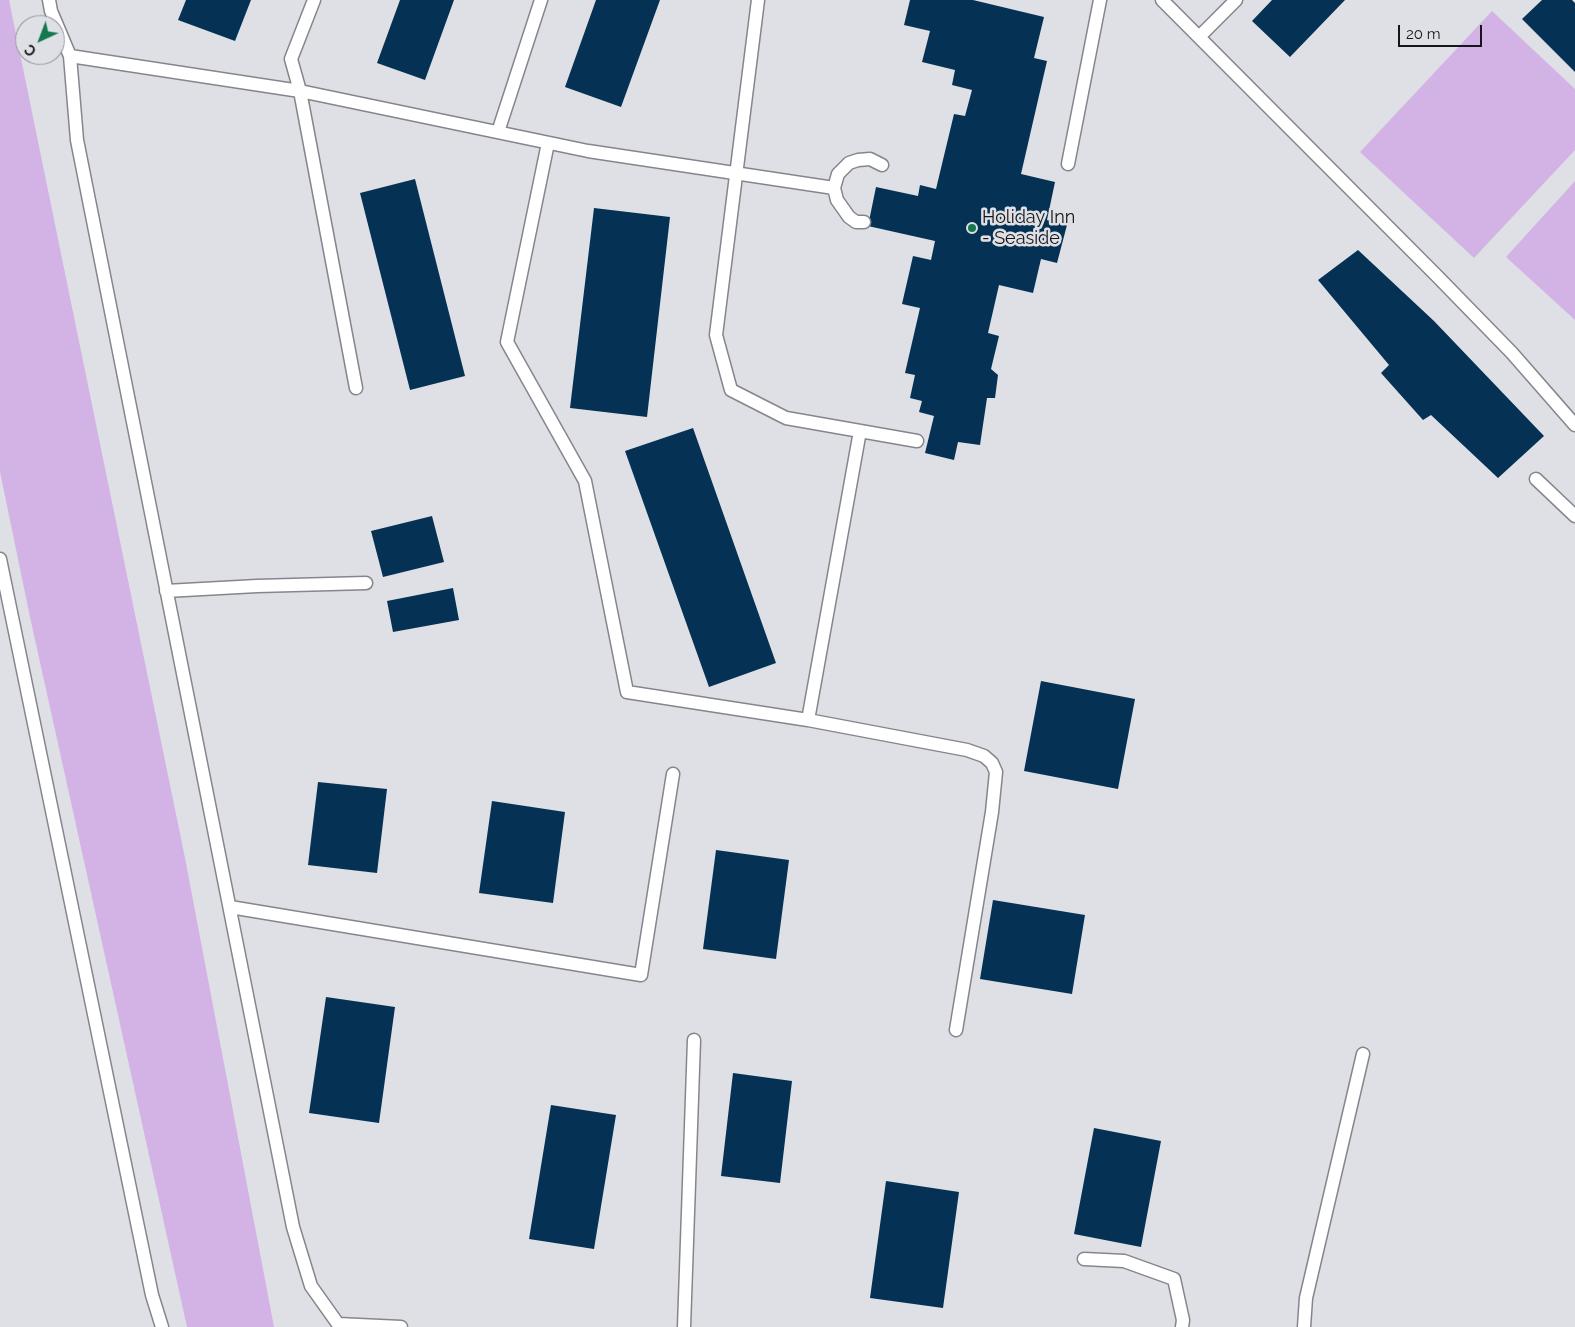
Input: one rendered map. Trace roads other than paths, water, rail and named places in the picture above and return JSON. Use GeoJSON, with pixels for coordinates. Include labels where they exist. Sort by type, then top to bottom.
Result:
{"type":"FeatureCollection","features":[{"type":"Feature","properties":{"kind":"lane"},"geometry":{"type":"LineString","coordinates":[[50,0],[52,11],[70,56],[77,140],[293,1227],[311,1286],[338,1324],[401,1327]]}},
{"type":"Feature","properties":{"kind":"lane"},"geometry":{"type":"LineString","coordinates":[[314,0],[292,60],[300,91],[356,388]]}},
{"type":"Feature","properties":{"kind":"lane"},"geometry":{"type":"LineString","coordinates":[[498,132],[541,0]]}},
{"type":"Feature","properties":{"kind":"lane"},"geometry":{"type":"LineString","coordinates":[[758,0],[716,335],[731,390],[786,418],[917,441]]}},
{"type":"Feature","properties":{"kind":"lane"},"geometry":{"type":"LineString","coordinates":[[1068,164],[1100,0]]}},
{"type":"Feature","properties":{"kind":"lane"},"geometry":{"type":"LineString","coordinates":[[1162,0],[1437,276],[1572,420]]}},
{"type":"Feature","properties":{"kind":"lane"},"geometry":{"type":"LineString","coordinates":[[1199,37],[1236,0]]}},
{"type":"Feature","properties":{"kind":"lane"},"geometry":{"type":"LineString","coordinates":[[70,56],[300,91],[588,152],[834,188]]}},
{"type":"Feature","properties":{"kind":"lane"},"geometry":{"type":"LineString","coordinates":[[548,143],[507,342],[585,481],[627,692],[808,720],[967,750],[984,756],[992,763],[996,772],[992,812],[956,1030]]}},
{"type":"Feature","properties":{"kind":"lane"},"geometry":{"type":"LineString","coordinates":[[864,222],[856,222],[849,217],[837,200],[834,188],[838,174],[848,163],[858,160],[870,159],[882,165]]}},
{"type":"Feature","properties":{"kind":"lane"},"geometry":{"type":"LineString","coordinates":[[808,720],[860,431]]}},
{"type":"Feature","properties":{"kind":"lane"},"geometry":{"type":"LineString","coordinates":[[1536,479],[1575,516]]}},
{"type":"Feature","properties":{"kind":"lane"},"geometry":{"type":"LineString","coordinates":[[0,559],[152,1295],[162,1327]]}},
{"type":"Feature","properties":{"kind":"lane"},"geometry":{"type":"LineString","coordinates":[[166,591],[257,586],[366,584]]}},
{"type":"Feature","properties":{"kind":"lane"},"geometry":{"type":"LineString","coordinates":[[230,907],[641,975],[673,774]]}},
{"type":"Feature","properties":{"kind":"lane"},"geometry":{"type":"LineString","coordinates":[[684,1327],[694,1040]]}},
{"type":"Feature","properties":{"kind":"lane"},"geometry":{"type":"LineString","coordinates":[[1304,1327],[1306,1298],[1362,1054]]}},
{"type":"Feature","properties":{"kind":"lane"},"geometry":{"type":"LineString","coordinates":[[1084,1259],[1124,1261],[1174,1279],[1183,1320],[1182,1327]]}},
{"type":"Feature","properties":{"kind":"place","name":"Holiday Inn - Seaside"},"geometry":{"type":"Point","coordinates":[972,228]}}]}
